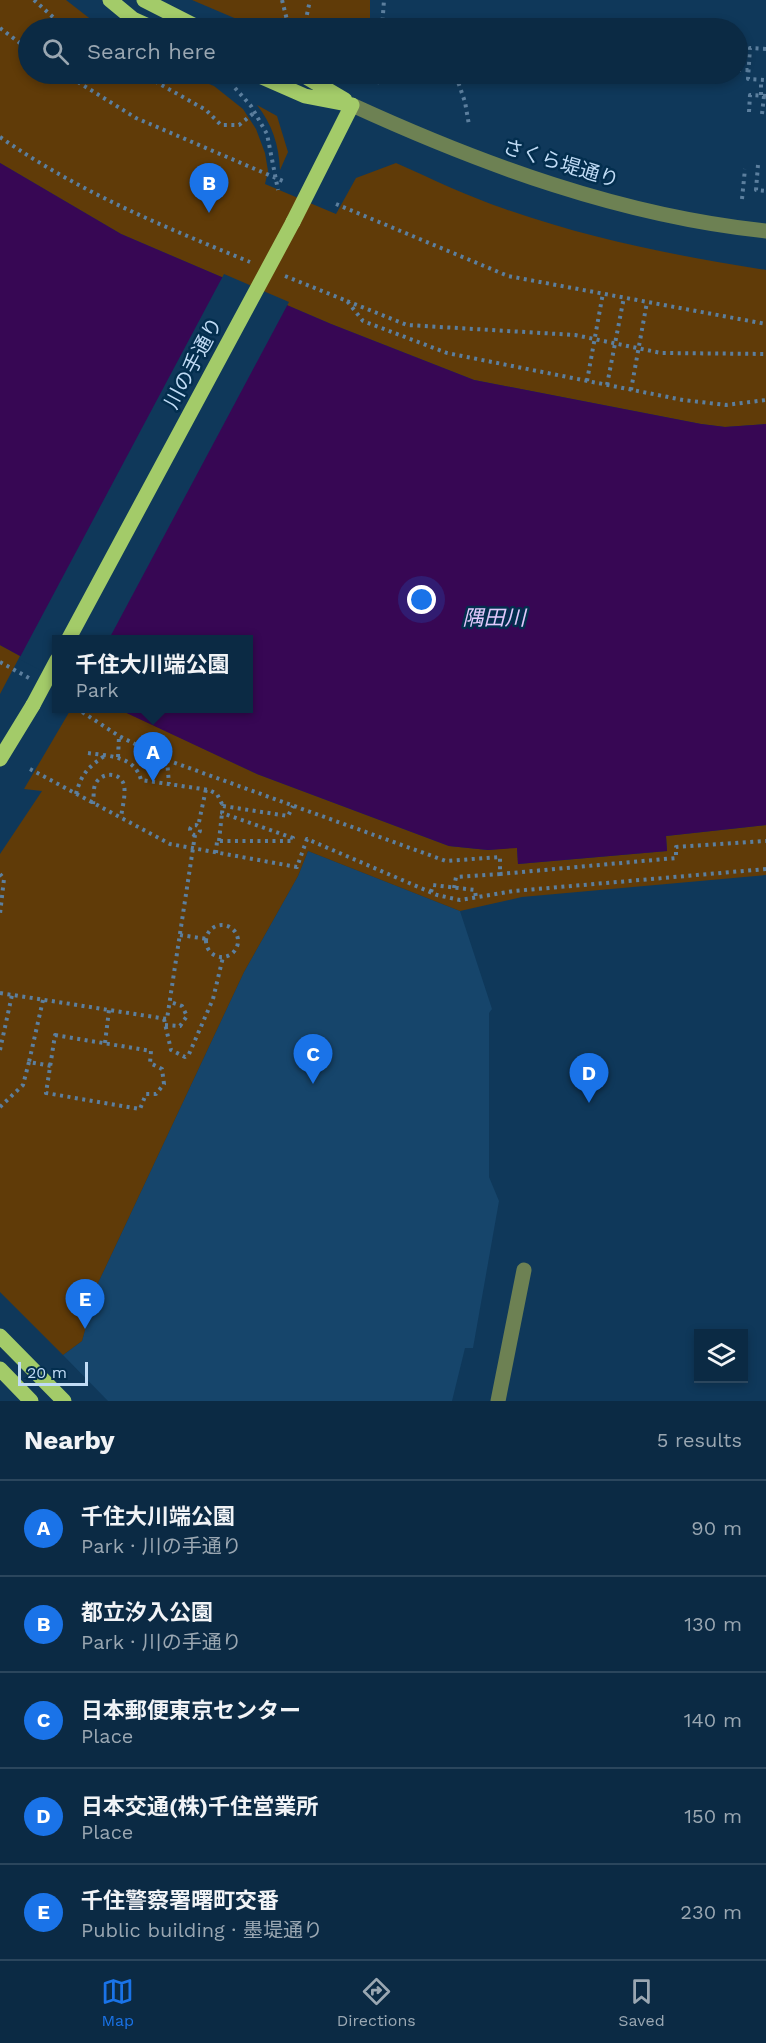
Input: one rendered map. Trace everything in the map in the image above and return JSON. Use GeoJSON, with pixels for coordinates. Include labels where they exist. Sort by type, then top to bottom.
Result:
{"type":"FeatureCollection","features":[{"type":"Feature","properties":{"kind":"main road"},"geometry":{"type":"LineString","coordinates":[[110,0],[132,18]]}},
{"type":"Feature","properties":{"kind":"main road"},"geometry":{"type":"LineString","coordinates":[[144,0],[179,18]]}},
{"type":"Feature","properties":{"kind":"main road"},"geometry":{"type":"LineString","coordinates":[[278,84],[305,96],[352,105]]}},
{"type":"Feature","properties":{"kind":"main road"},"geometry":{"type":"LineString","coordinates":[[317,84],[352,105]]}},
{"type":"Feature","properties":{"kind":"main road","name":"川の手通り"},"geometry":{"type":"LineString","coordinates":[[70,635],[293,222],[352,105]]}},
{"type":"Feature","properties":{"kind":"main road"},"geometry":{"type":"LineString","coordinates":[[0,759],[52,669]]}},
{"type":"Feature","properties":{"kind":"main road"},"geometry":{"type":"LineString","coordinates":[[0,1336],[64,1401]]}},
{"type":"Feature","properties":{"kind":"main road"},"geometry":{"type":"LineString","coordinates":[[0,1369],[31,1401]]}},
{"type":"Feature","properties":{"kind":"street","name":"さくら堤通り"},"geometry":{"type":"LineString","coordinates":[[352,105],[471,156],[560,187],[667,214],[766,231]]}},
{"type":"Feature","properties":{"kind":"street"},"geometry":{"type":"LineString","coordinates":[[498,1401],[524,1270]]}},
{"type":"Feature","properties":{"kind":"path"},"geometry":{"type":"LineString","coordinates":[[34,0],[54,18]]}},
{"type":"Feature","properties":{"kind":"path"},"geometry":{"type":"LineString","coordinates":[[282,0],[286,18]]}},
{"type":"Feature","properties":{"kind":"path"},"geometry":{"type":"LineString","coordinates":[[306,18],[310,0]]}},
{"type":"Feature","properties":{"kind":"path"},"geometry":{"type":"LineString","coordinates":[[383,18],[384,0]]}},
{"type":"Feature","properties":{"kind":"path"},"geometry":{"type":"LineString","coordinates":[[0,28],[18,42]]}},
{"type":"Feature","properties":{"kind":"path"},"geometry":{"type":"LineString","coordinates":[[762,114],[764,80],[748,79],[750,48],[766,49]]}},
{"type":"Feature","properties":{"kind":"path"},"geometry":{"type":"LineString","coordinates":[[81,84],[136,118],[283,181]]}},
{"type":"Feature","properties":{"kind":"path"},"geometry":{"type":"LineString","coordinates":[[160,84],[206,110],[221,125],[239,125],[255,112]]}},
{"type":"Feature","properties":{"kind":"path"},"geometry":{"type":"LineString","coordinates":[[459,84],[469,125]]}},
{"type":"Feature","properties":{"kind":"path"},"geometry":{"type":"LineString","coordinates":[[235,88],[255,112],[272,148],[274,178],[278,190]]}},
{"type":"Feature","properties":{"kind":"path"},"geometry":{"type":"LineString","coordinates":[[749,112],[750,95],[764,96]]}},
{"type":"Feature","properties":{"kind":"path"},"geometry":{"type":"LineString","coordinates":[[0,137],[44,167],[133,214],[261,266]]}},
{"type":"Feature","properties":{"kind":"path"},"geometry":{"type":"LineString","coordinates":[[758,165],[756,190],[766,191]]}},
{"type":"Feature","properties":{"kind":"path"},"geometry":{"type":"LineString","coordinates":[[742,200],[745,169]]}},
{"type":"Feature","properties":{"kind":"path"},"geometry":{"type":"LineString","coordinates":[[336,204],[508,276],[766,324]]}},
{"type":"Feature","properties":{"kind":"path"},"geometry":{"type":"LineString","coordinates":[[283,275],[407,325],[575,335],[661,353],[766,354]]}},
{"type":"Feature","properties":{"kind":"path"},"geometry":{"type":"LineString","coordinates":[[587,381],[603,293]]}},
{"type":"Feature","properties":{"kind":"path"},"geometry":{"type":"LineString","coordinates":[[607,385],[624,297]]}},
{"type":"Feature","properties":{"kind":"path"},"geometry":{"type":"LineString","coordinates":[[347,301],[363,321],[447,353],[682,400],[726,405],[766,400]]}},
{"type":"Feature","properties":{"kind":"path"},"geometry":{"type":"LineString","coordinates":[[631,390],[647,302]]}},
{"type":"Feature","properties":{"kind":"path"},"geometry":{"type":"LineString","coordinates":[[84,713],[119,736],[167,760],[446,861],[500,857],[500,874]]}},
{"type":"Feature","properties":{"kind":"path"},"geometry":{"type":"LineString","coordinates":[[118,757],[119,736]]}},
{"type":"Feature","properties":{"kind":"path"},"geometry":{"type":"LineString","coordinates":[[88,753],[118,757],[136,768],[141,780],[206,789],[217,794],[223,806],[216,853]]}},
{"type":"Feature","properties":{"kind":"path"},"geometry":{"type":"LineString","coordinates":[[76,794],[79,782],[89,765],[106,755]]}},
{"type":"Feature","properties":{"kind":"path"},"geometry":{"type":"LineString","coordinates":[[167,760],[169,784]]}},
{"type":"Feature","properties":{"kind":"path"},"geometry":{"type":"LineString","coordinates":[[30,770],[170,844],[297,867],[307,839],[431,892],[460,900],[514,891],[766,869]]}},
{"type":"Feature","properties":{"kind":"path"},"geometry":{"type":"LineString","coordinates":[[93,804],[95,784],[100,777],[112,775],[118,777],[124,786],[121,818]]}},
{"type":"Feature","properties":{"kind":"path"},"geometry":{"type":"LineString","coordinates":[[199,822],[206,789]]}},
{"type":"Feature","properties":{"kind":"path"},"geometry":{"type":"LineString","coordinates":[[223,806],[288,816],[293,805]]}},
{"type":"Feature","properties":{"kind":"path"},"geometry":{"type":"LineString","coordinates":[[219,841],[292,841],[293,838],[222,813]]}},
{"type":"Feature","properties":{"kind":"path"},"geometry":{"type":"LineString","coordinates":[[0,993],[167,1019],[195,835]]}},
{"type":"Feature","properties":{"kind":"path"},"geometry":{"type":"LineString","coordinates":[[454,888],[456,877],[676,858],[676,847],[766,841]]}},
{"type":"Feature","properties":{"kind":"path"},"geometry":{"type":"LineString","coordinates":[[0,874],[4,879],[0,914]]}},
{"type":"Feature","properties":{"kind":"path"},"geometry":{"type":"LineString","coordinates":[[431,892],[433,885],[475,890],[476,898]]}},
{"type":"Feature","properties":{"kind":"path"},"geometry":{"type":"LineString","coordinates":[[218,926],[233,930],[238,944],[232,954],[223,957],[210,951],[207,939],[210,932],[218,926]]}},
{"type":"Feature","properties":{"kind":"path"},"geometry":{"type":"LineString","coordinates":[[180,935],[207,939]]}},
{"type":"Feature","properties":{"kind":"path"},"geometry":{"type":"LineString","coordinates":[[164,1018],[171,1050],[185,1057],[189,1054],[213,999],[223,957]]}},
{"type":"Feature","properties":{"kind":"path"},"geometry":{"type":"LineString","coordinates":[[0,1050],[12,995]]}},
{"type":"Feature","properties":{"kind":"path"},"geometry":{"type":"LineString","coordinates":[[0,1107],[23,1084],[43,999]]}},
{"type":"Feature","properties":{"kind":"path"},"geometry":{"type":"LineString","coordinates":[[165,1025],[177,1027],[186,1021],[187,1016],[182,1006],[170,1002]]}},
{"type":"Feature","properties":{"kind":"path"},"geometry":{"type":"LineString","coordinates":[[105,1043],[109,1010]]}},
{"type":"Feature","properties":{"kind":"path"},"geometry":{"type":"LineString","coordinates":[[55,1035],[151,1051],[150,1063],[162,1069],[164,1077],[160,1090],[156,1094],[146,1094],[140,1109],[46,1093],[51,1066],[55,1035]]}},
{"type":"Feature","properties":{"kind":"path"},"geometry":{"type":"LineString","coordinates":[[29,1062],[51,1066]]}},
{"type":"Feature","properties":{"kind":"shaded area"},"geometry":{"type":"Polygon","coordinates":[[[0,0],[66,0],[89,18],[18,18],[18,84],[209,84],[214,86],[243,109],[256,129],[265,153],[268,171],[265,184],[336,214],[356,178],[396,163],[491,204],[537,220],[601,238],[766,270],[766,424],[725,427],[701,424],[474,380],[331,324],[121,234],[0,163],[0,0]]]}},
{"type":"Feature","properties":{"kind":"shaded area"},"geometry":{"type":"Polygon","coordinates":[[[192,0],[370,0],[370,18],[234,18],[192,0]]]}},
{"type":"Feature","properties":{"kind":"shaded area"},"geometry":{"type":"Polygon","coordinates":[[[257,105],[277,116],[288,152],[280,170],[274,135],[257,105]]]}},
{"type":"Feature","properties":{"kind":"shaded area"},"geometry":{"type":"Polygon","coordinates":[[[0,645],[20,656],[0,694],[0,645]]]}},
{"type":"Feature","properties":{"kind":"shaded area"},"geometry":{"type":"Polygon","coordinates":[[[69,713],[127,713],[257,774],[449,846],[488,850],[517,847],[518,864],[667,851],[666,836],[766,825],[766,875],[522,897],[460,911],[308,851],[298,876],[244,972],[98,1283],[82,1341],[63,1355],[0,1292],[0,854],[42,791],[24,789],[69,713]]]}},
{"type":"Feature","properties":{"kind":"shaded area"},"geometry":{"type":"Polygon","coordinates":[[[308,851],[460,911],[492,1009],[489,1013],[489,1177],[499,1201],[473,1348],[465,1348],[452,1401],[108,1401],[63,1355],[82,1341],[98,1283],[244,972],[298,876],[308,851]]]}},
{"type":"Feature","properties":{"kind":"water","name":"隅田川"},"geometry":{"type":"Polygon","coordinates":[[[0,163],[121,234],[331,324],[474,380],[701,424],[725,427],[766,424],[766,825],[666,836],[667,851],[518,864],[517,848],[488,850],[449,846],[257,774],[127,713],[253,713],[253,635],[52,635],[52,673],[0,645],[0,163]]]}},
{"type":"Feature","properties":{"kind":"pier"},"geometry":{"type":"Polygon","coordinates":[[[224,274],[289,302],[111,635],[52,635],[52,676],[19,659],[224,274]]]}},
{"type":"Feature","properties":{"kind":"place","name":"都立汐入公園"},"geometry":{"type":"Point","coordinates":[209,213]}},
{"type":"Feature","properties":{"kind":"place","name":"千住大川端公園"},"geometry":{"type":"Point","coordinates":[153,782]}},
{"type":"Feature","properties":{"kind":"place","name":"日本郵便東京センター"},"geometry":{"type":"Point","coordinates":[313,1084]}},
{"type":"Feature","properties":{"kind":"place","name":"日本交通(株)千住営業所"},"geometry":{"type":"Point","coordinates":[589,1103]}},
{"type":"Feature","properties":{"kind":"place","name":"千住警察署曙町交番"},"geometry":{"type":"Point","coordinates":[85,1329]}}]}
